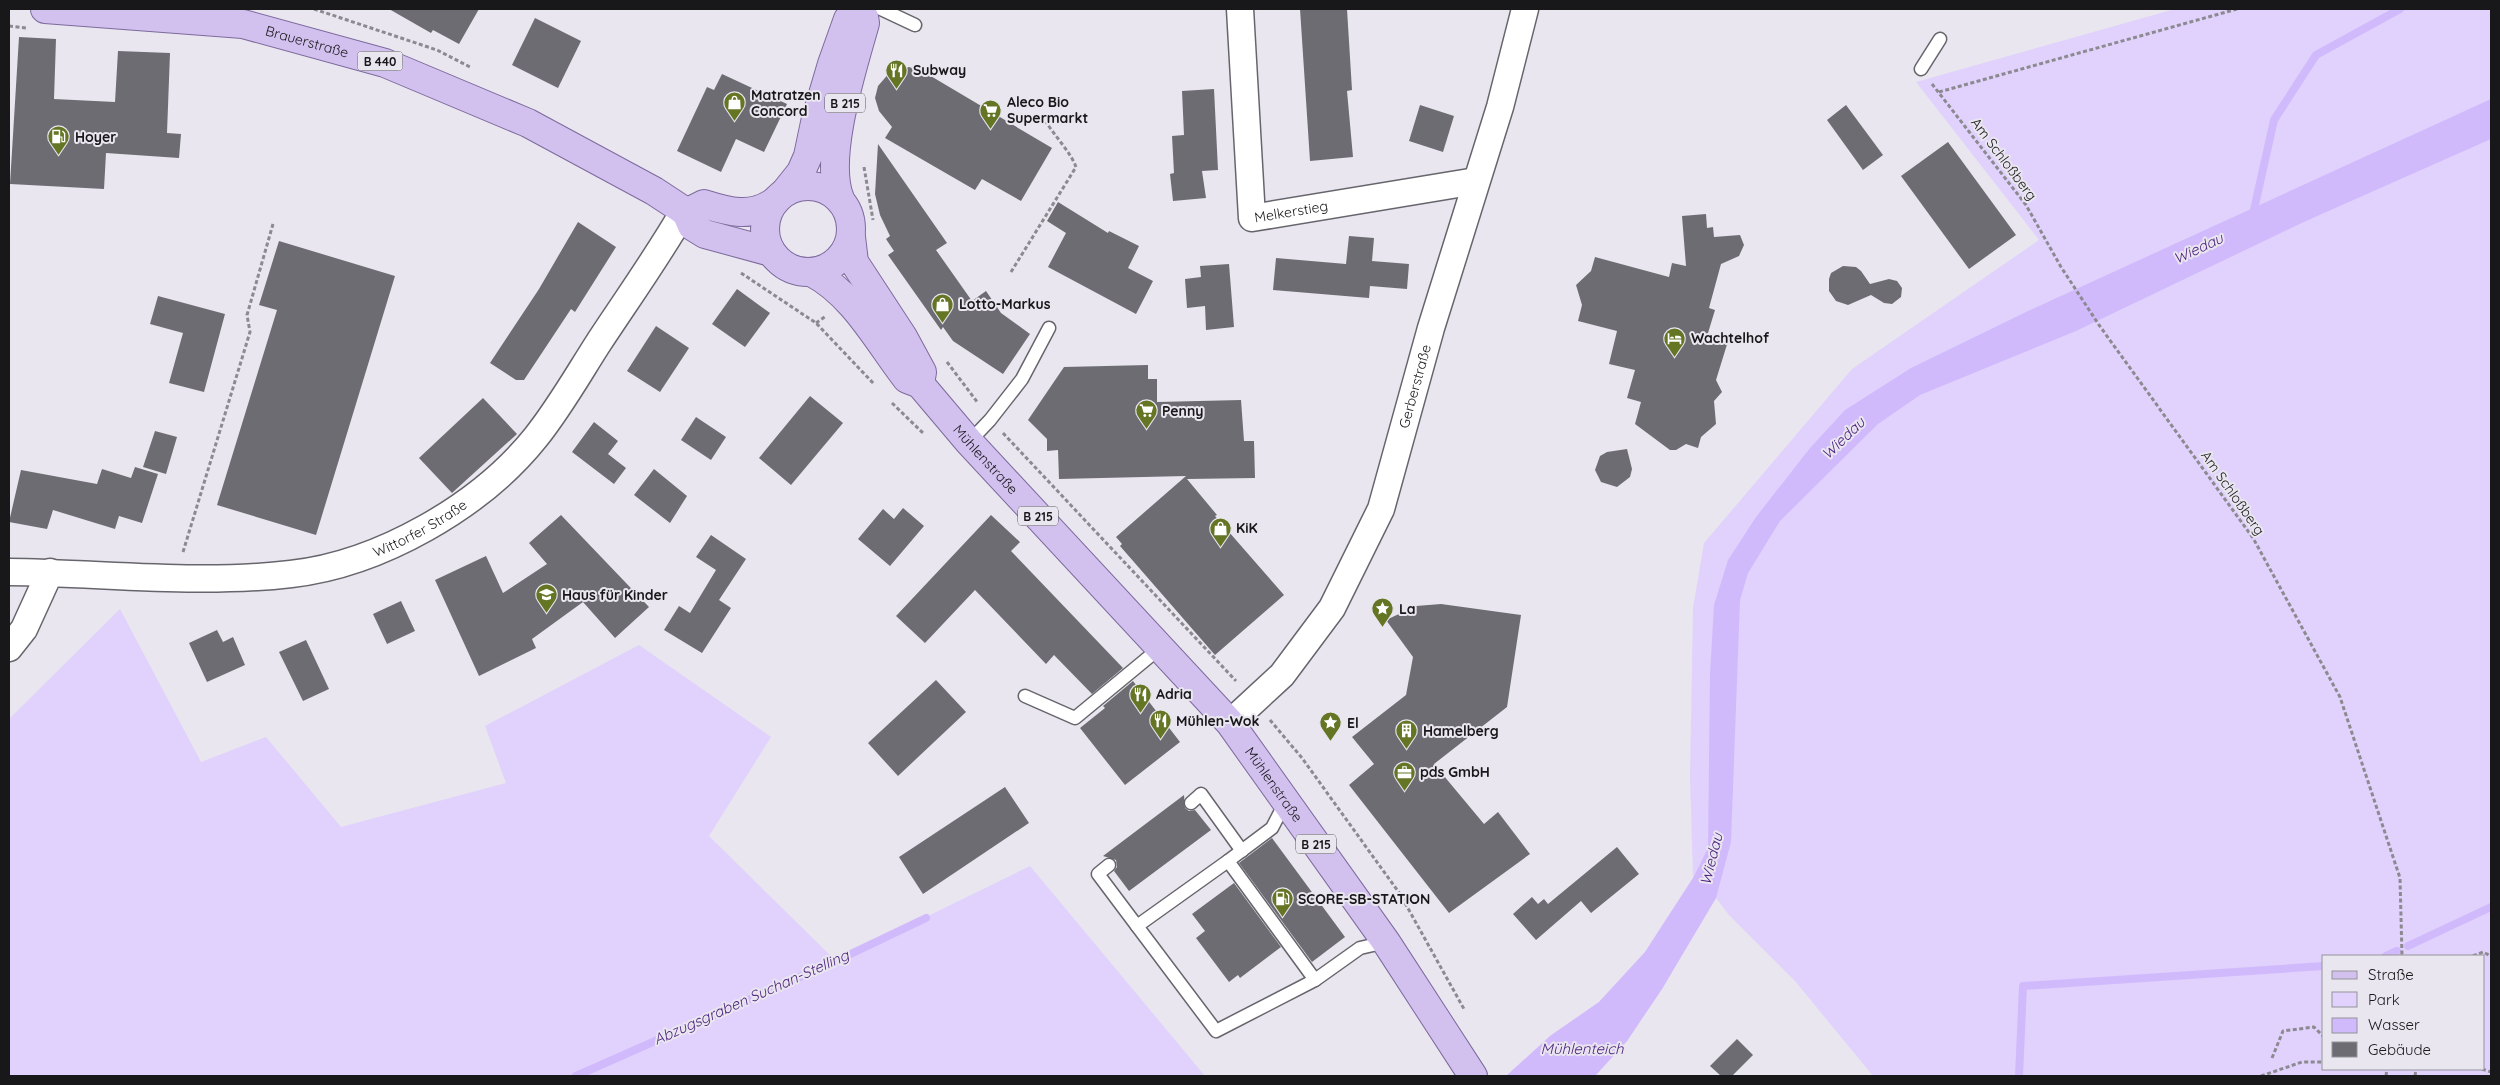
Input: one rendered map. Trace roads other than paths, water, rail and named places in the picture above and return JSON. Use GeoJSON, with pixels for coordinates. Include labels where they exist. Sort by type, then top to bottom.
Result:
{"type":"FeatureCollection","features":[{"type":"Feature","properties":{"kind":"main road","name":"B 215"},"geometry":{"type":"LineString","coordinates":[[780,197],[797,177],[808,156],[814,123],[834,57],[848,19],[857,9]]}},
{"type":"Feature","properties":{"kind":"main road","name":"B 215"},"geometry":{"type":"LineString","coordinates":[[840,199],[835,178],[835,161],[847,89],[865,23],[862,9]]}},
{"type":"Feature","properties":{"kind":"main road","name":"Brauerstraße"},"geometry":{"type":"LineString","coordinates":[[36,18],[244,17],[385,63],[528,123],[654,190],[684,211],[692,226],[705,234],[771,252]]}},
{"type":"Feature","properties":{"kind":"main road"},"geometry":{"type":"LineString","coordinates":[[684,211],[690,211],[704,204],[728,211],[748,213],[764,209],[795,188],[814,186],[828,190],[840,199],[850,219],[854,262],[904,337],[921,370],[920,384]]}},
{"type":"Feature","properties":{"kind":"main road"},"geometry":{"type":"LineString","coordinates":[[780,197],[768,212],[765,226],[766,238],[771,252],[788,268],[810,272],[826,269],[835,263],[845,251],[851,237]]}},
{"type":"Feature","properties":{"kind":"main road","name":"Mühlenstraße"},"geometry":{"type":"LineString","coordinates":[[810,272],[830,284],[847,299],[906,379],[920,384],[969,442],[1230,723],[1386,942],[1469,1071]]}},
{"type":"Feature","properties":{"kind":"street","name":"Melkerstieg"},"geometry":{"type":"LineString","coordinates":[[1240,9],[1252,218],[1476,181]]}},
{"type":"Feature","properties":{"kind":"street","name":"Gerberstraße"},"geometry":{"type":"LineString","coordinates":[[1230,723],[1282,675],[1332,608],[1381,510],[1431,328],[1500,107],[1525,9]]}},
{"type":"Feature","properties":{"kind":"street","name":"Wittorfer Straße"},"geometry":{"type":"LineString","coordinates":[[9,572],[236,579],[294,574],[344,562],[416,533],[463,506],[499,477],[537,436],[684,211]]}},
{"type":"Feature","properties":{"kind":"street"},"geometry":{"type":"LineString","coordinates":[[9,648],[24,630],[50,572]]}},
{"type":"Feature","properties":{"kind":"lane"},"geometry":{"type":"LineString","coordinates":[[881,9],[915,25]]}},
{"type":"Feature","properties":{"kind":"lane"},"geometry":{"type":"LineString","coordinates":[[1921,69],[1940,39]]}},
{"type":"Feature","properties":{"kind":"lane"},"geometry":{"type":"LineString","coordinates":[[969,442],[990,420],[1022,379],[1049,328]]}},
{"type":"Feature","properties":{"kind":"lane"},"geometry":{"type":"LineString","coordinates":[[1025,696],[1076,718],[1161,648]]}},
{"type":"Feature","properties":{"kind":"lane"},"geometry":{"type":"LineString","coordinates":[[1191,803],[1201,794],[1242,851]]}},
{"type":"Feature","properties":{"kind":"lane"},"geometry":{"type":"LineString","coordinates":[[1137,926],[1272,828],[1286,801]]}},
{"type":"Feature","properties":{"kind":"lane"},"geometry":{"type":"LineString","coordinates":[[1228,861],[1315,980]]}},
{"type":"Feature","properties":{"kind":"lane"},"geometry":{"type":"LineString","coordinates":[[1110,865],[1098,874],[1216,1032],[1315,980],[1360,948],[1386,942]]}},
{"type":"Feature","properties":{"kind":"water"},"geometry":{"type":"Polygon","coordinates":[[[2491,99],[2491,139],[2306,221],[2076,331],[1920,395],[1878,424],[1780,521],[1748,573],[1740,600],[1731,842],[1716,898],[1662,989],[1627,1041],[1595,1076],[1506,1076],[1550,1036],[1599,1002],[1645,952],[1693,878],[1708,848],[1710,674],[1714,605],[1728,560],[1756,517],[1810,448],[1845,410],[1911,368],[2028,311],[2491,99]]]}},
{"type":"Feature","properties":{"kind":"waterway"},"geometry":{"type":"LineString","coordinates":[[2253,214],[2274,120],[2316,55],[2400,9]]}},
{"type":"Feature","properties":{"kind":"waterway"},"geometry":{"type":"LineString","coordinates":[[2408,946],[2491,907]]}},
{"type":"Feature","properties":{"kind":"waterway","name":"Abzugsgraben Suchan-Stelling"},"geometry":{"type":"LineString","coordinates":[[576,1076],[836,961],[926,918]]}},
{"type":"Feature","properties":{"kind":"waterway"},"geometry":{"type":"LineString","coordinates":[[2388,955],[2397,951]]}},
{"type":"Feature","properties":{"kind":"waterway"},"geometry":{"type":"LineString","coordinates":[[2019,1076],[2023,986],[2322,966]]}},
{"type":"Feature","properties":{"kind":"place","name":"Subway"},"geometry":{"type":"Point","coordinates":[897,89]}},
{"type":"Feature","properties":{"kind":"place","name":"Matratzen Concord"},"geometry":{"type":"Point","coordinates":[735,122]}},
{"type":"Feature","properties":{"kind":"place","name":"Aleco Bio Supermarkt"},"geometry":{"type":"Point","coordinates":[991,129]}},
{"type":"Feature","properties":{"kind":"place","name":"Hoyer"},"geometry":{"type":"Point","coordinates":[59,156]}},
{"type":"Feature","properties":{"kind":"place","name":"Lotto-Markus"},"geometry":{"type":"Point","coordinates":[943,323]}},
{"type":"Feature","properties":{"kind":"place","name":"Wachtelhof"},"geometry":{"type":"Point","coordinates":[1675,357]}},
{"type":"Feature","properties":{"kind":"place","name":"Penny"},"geometry":{"type":"Point","coordinates":[1146,430]}},
{"type":"Feature","properties":{"kind":"place","name":"KiK"},"geometry":{"type":"Point","coordinates":[1220,547]}},
{"type":"Feature","properties":{"kind":"place","name":"Haus für Kinder"},"geometry":{"type":"Point","coordinates":[546,614]}},
{"type":"Feature","properties":{"kind":"place","name":"La"},"geometry":{"type":"Point","coordinates":[1383,628]}},
{"type":"Feature","properties":{"kind":"place","name":"Adria"},"geometry":{"type":"Point","coordinates":[1140,713]}},
{"type":"Feature","properties":{"kind":"place","name":"Mühlen-Wok"},"geometry":{"type":"Point","coordinates":[1160,740]}},
{"type":"Feature","properties":{"kind":"place","name":"El"},"geometry":{"type":"Point","coordinates":[1331,742]}},
{"type":"Feature","properties":{"kind":"place","name":"Hamelberg"},"geometry":{"type":"Point","coordinates":[1407,750]}},
{"type":"Feature","properties":{"kind":"place","name":"pds GmbH"},"geometry":{"type":"Point","coordinates":[1404,791]}},
{"type":"Feature","properties":{"kind":"place","name":"SCORE-SB-STATION"},"geometry":{"type":"Point","coordinates":[1282,918]}},
{"type":"Feature","properties":{"kind":"water label","name":"Wiedau"},"geometry":{"type":"Point","coordinates":[2198,248]}},
{"type":"Feature","properties":{"kind":"water label","name":"Wiedau"},"geometry":{"type":"Point","coordinates":[1843,438]}},
{"type":"Feature","properties":{"kind":"water label","name":"Wiedau"},"geometry":{"type":"Point","coordinates":[1711,859]}},
{"type":"Feature","properties":{"kind":"water label","name":"Mühlenteich"},"geometry":{"type":"Point","coordinates":[1582,1048]}}]}
